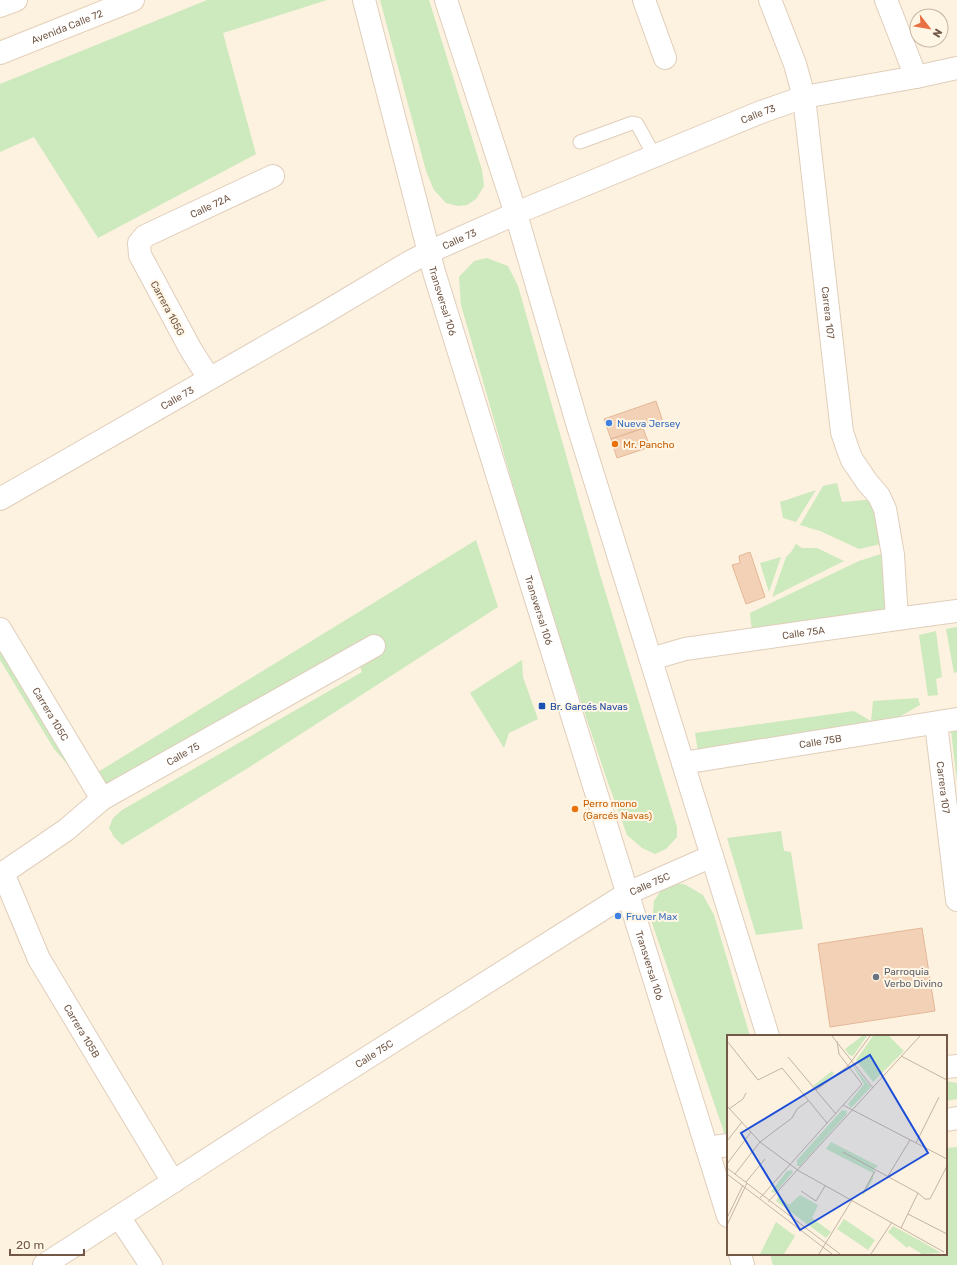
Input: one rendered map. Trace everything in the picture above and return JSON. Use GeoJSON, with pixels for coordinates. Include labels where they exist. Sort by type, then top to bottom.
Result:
{"type":"FeatureCollection","features":[{"type":"Feature","properties":{"kind":"street"},"geometry":{"type":"LineString","coordinates":[[0,6],[16,0]]}},
{"type":"Feature","properties":{"kind":"street","name":"Avenida Calle 72"},"geometry":{"type":"LineString","coordinates":[[0,53],[133,0]]}},
{"type":"Feature","properties":{"kind":"street","name":"Transversal 106"},"geometry":{"type":"LineString","coordinates":[[364,0],[429,252],[628,893],[717,1147],[727,1210]]}},
{"type":"Feature","properties":{"kind":"street"},"geometry":{"type":"LineString","coordinates":[[446,0],[516,214],[578,423],[768,1035]]}},
{"type":"Feature","properties":{"kind":"street"},"geometry":{"type":"LineString","coordinates":[[644,0],[665,58]]}},
{"type":"Feature","properties":{"kind":"street","name":"Carrera 107"},"geometry":{"type":"LineString","coordinates":[[770,0],[795,64],[804,97],[842,432],[852,460],[867,482],[879,496],[885,509],[893,555],[897,619]]}},
{"type":"Feature","properties":{"kind":"street"},"geometry":{"type":"LineString","coordinates":[[886,0],[916,77]]}},
{"type":"Feature","properties":{"kind":"street","name":"Calle 73"},"geometry":{"type":"LineString","coordinates":[[0,499],[408,262],[429,252],[516,214],[761,112],[804,97],[916,77],[957,68]]}},
{"type":"Feature","properties":{"kind":"street","name":"Calle 72A"},"geometry":{"type":"LineString","coordinates":[[145,236],[273,176]]}},
{"type":"Feature","properties":{"kind":"street","name":"Carrera 105G"},"geometry":{"type":"LineString","coordinates":[[145,236],[139,243],[140,255],[191,350],[209,378]]}},
{"type":"Feature","properties":{"kind":"street","name":"Calle 75A"},"geometry":{"type":"LineString","coordinates":[[651,659],[685,649],[957,611]]}},
{"type":"Feature","properties":{"kind":"street","name":"Carrera 105C"},"geometry":{"type":"LineString","coordinates":[[0,629],[102,799]]}},
{"type":"Feature","properties":{"kind":"street","name":"Calle 75"},"geometry":{"type":"LineString","coordinates":[[1,874],[66,830],[102,799],[374,646]]}},
{"type":"Feature","properties":{"kind":"street","name":"Carrera 107"},"geometry":{"type":"LineString","coordinates":[[947,721],[957,900]]}},
{"type":"Feature","properties":{"kind":"street","name":"Calle 75B"},"geometry":{"type":"LineString","coordinates":[[683,763],[947,721]]}},
{"type":"Feature","properties":{"kind":"street","name":"Calle 75C"},"geometry":{"type":"LineString","coordinates":[[44,1265],[628,893],[712,856]]}},
{"type":"Feature","properties":{"kind":"street","name":"Carrera 105B"},"geometry":{"type":"LineString","coordinates":[[1,874],[38,959],[173,1182]]}},
{"type":"Feature","properties":{"kind":"street"},"geometry":{"type":"LineString","coordinates":[[947,1067],[957,1066]]}},
{"type":"Feature","properties":{"kind":"street"},"geometry":{"type":"LineString","coordinates":[[947,1120],[957,1118]]}},
{"type":"Feature","properties":{"kind":"street"},"geometry":{"type":"LineString","coordinates":[[119,1217],[151,1265]]}},
{"type":"Feature","properties":{"kind":"street"},"geometry":{"type":"LineString","coordinates":[[740,1255],[743,1265]]}},
{"type":"Feature","properties":{"kind":"lane"},"geometry":{"type":"LineString","coordinates":[[580,142],[632,123],[637,124],[654,157]]}},
{"type":"Feature","properties":{"kind":"green space"},"geometry":{"type":"Polygon","coordinates":[[[207,0],[327,0],[223,33],[256,154],[98,238],[34,137],[0,152],[0,84],[207,0]]]}},
{"type":"Feature","properties":{"kind":"green space"},"geometry":{"type":"Polygon","coordinates":[[[380,0],[429,0],[482,170],[484,186],[476,199],[467,205],[458,206],[446,203],[434,190],[426,171],[380,0]]]}},
{"type":"Feature","properties":{"kind":"green space"},"geometry":{"type":"Polygon","coordinates":[[[487,258],[508,266],[518,286],[599,571],[677,827],[677,837],[666,849],[655,854],[642,848],[627,835],[606,777],[540,579],[461,305],[459,277],[474,261],[487,258]]]}},
{"type":"Feature","properties":{"kind":"green space"},"geometry":{"type":"Polygon","coordinates":[[[837,483],[842,502],[876,499],[881,544],[859,549],[820,531],[800,525],[823,486],[837,483]]]}},
{"type":"Feature","properties":{"kind":"green space"},"geometry":{"type":"Polygon","coordinates":[[[816,490],[796,522],[783,518],[780,502],[816,490]]]}},
{"type":"Feature","properties":{"kind":"green space"},"geometry":{"type":"Polygon","coordinates":[[[476,540],[498,607],[248,768],[122,845],[114,837],[109,828],[113,818],[122,810],[362,672],[359,664],[117,797],[74,772],[54,749],[0,660],[0,627],[93,775],[476,540]]]}},
{"type":"Feature","properties":{"kind":"green space"},"geometry":{"type":"Polygon","coordinates":[[[796,544],[802,548],[817,548],[844,561],[772,597],[786,557],[796,544]]]}},
{"type":"Feature","properties":{"kind":"green space"},"geometry":{"type":"Polygon","coordinates":[[[884,553],[887,611],[752,631],[750,613],[859,561],[884,553]]]}},
{"type":"Feature","properties":{"kind":"green space"},"geometry":{"type":"Polygon","coordinates":[[[781,557],[769,592],[760,563],[781,557]]]}},
{"type":"Feature","properties":{"kind":"green space"},"geometry":{"type":"Polygon","coordinates":[[[957,627],[957,672],[954,673],[946,629],[957,627]]]}},
{"type":"Feature","properties":{"kind":"green space"},"geometry":{"type":"Polygon","coordinates":[[[936,631],[942,677],[936,679],[938,695],[928,696],[919,635],[936,631]]]}},
{"type":"Feature","properties":{"kind":"green space"},"geometry":{"type":"Polygon","coordinates":[[[522,660],[523,677],[538,719],[509,733],[504,748],[470,693],[522,660]]]}},
{"type":"Feature","properties":{"kind":"green space"},"geometry":{"type":"Polygon","coordinates":[[[918,698],[920,705],[887,724],[698,752],[695,733],[854,711],[871,721],[873,701],[918,698]]]}},
{"type":"Feature","properties":{"kind":"green space"},"geometry":{"type":"Polygon","coordinates":[[[957,730],[957,782],[951,731],[957,730]]]}},
{"type":"Feature","properties":{"kind":"green space"},"geometry":{"type":"Polygon","coordinates":[[[781,831],[784,851],[791,852],[803,929],[756,935],[727,838],[781,831]]]}},
{"type":"Feature","properties":{"kind":"green space"},"geometry":{"type":"Polygon","coordinates":[[[666,883],[684,884],[703,895],[714,915],[750,1035],[727,1035],[727,1134],[725,1135],[652,923],[654,901],[666,883]]]}},
{"type":"Feature","properties":{"kind":"green space"},"geometry":{"type":"Polygon","coordinates":[[[947,1081],[957,1083],[957,1099],[947,1101],[947,1081]]]}},
{"type":"Feature","properties":{"kind":"green space"},"geometry":{"type":"Polygon","coordinates":[[[957,1147],[957,1265],[773,1265],[770,1255],[947,1255],[947,1148],[957,1147]]]}},
{"type":"Feature","properties":{"kind":"building"},"geometry":{"type":"Polygon","coordinates":[[[656,401],[663,422],[611,439],[604,419],[656,401]]]}},
{"type":"Feature","properties":{"kind":"building"},"geometry":{"type":"Polygon","coordinates":[[[643,428],[650,447],[617,458],[611,439],[643,428]]]}},
{"type":"Feature","properties":{"kind":"building"},"geometry":{"type":"Polygon","coordinates":[[[750,552],[765,597],[746,604],[732,565],[740,563],[739,556],[750,552]]]}},
{"type":"Feature","properties":{"kind":"building","name":"Parroquia Verbo Divino"},"geometry":{"type":"Polygon","coordinates":[[[922,928],[935,1011],[830,1027],[818,944],[922,928]]]}},
{"type":"Feature","properties":{"kind":"place","name":"Nueva Jersey"},"geometry":{"type":"Point","coordinates":[609,423]}},
{"type":"Feature","properties":{"kind":"place","name":"Mr. Pancho"},"geometry":{"type":"Point","coordinates":[615,444]}},
{"type":"Feature","properties":{"kind":"place","name":"Br. Garcés Navas"},"geometry":{"type":"Point","coordinates":[542,706]}},
{"type":"Feature","properties":{"kind":"place","name":"Perro mono (Garcés Navas)"},"geometry":{"type":"Point","coordinates":[575,809]}},
{"type":"Feature","properties":{"kind":"place","name":"Fruver Max"},"geometry":{"type":"Point","coordinates":[618,916]}},
{"type":"Feature","properties":{"kind":"place","name":"Parroquia Verbo Divino"},"geometry":{"type":"Point","coordinates":[876,977]}}]}
